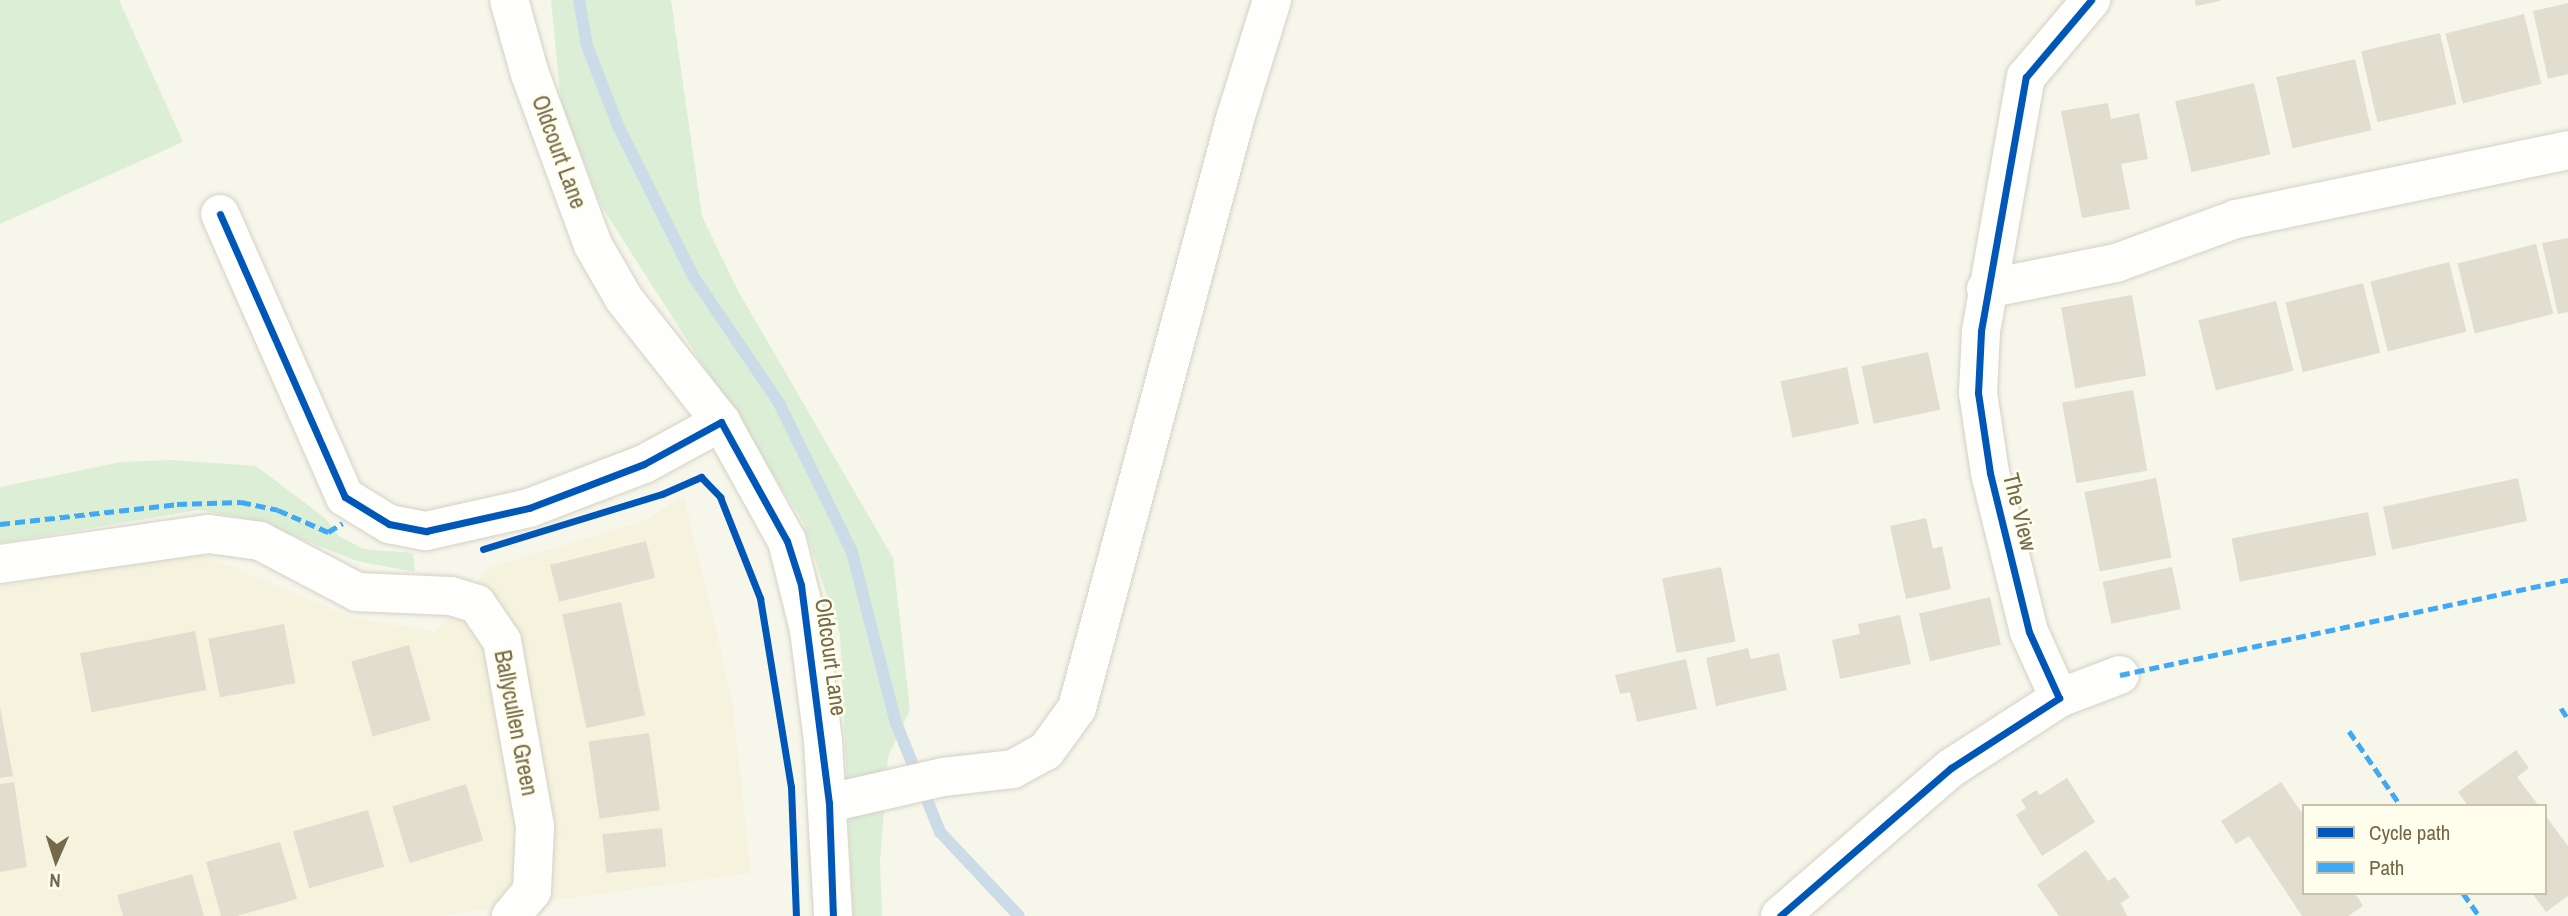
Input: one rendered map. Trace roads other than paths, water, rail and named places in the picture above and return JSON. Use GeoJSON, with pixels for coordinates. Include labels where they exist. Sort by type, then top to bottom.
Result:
{"type":"FeatureCollection","features":[{"type":"Feature","properties":{"kind":"street","name":"Oldcourt Lane"},"geometry":{"type":"LineString","coordinates":[[509,0],[530,74],[593,245],[624,299],[721,422],[787,541],[801,585],[829,803],[833,916]]}},
{"type":"Feature","properties":{"kind":"street"},"geometry":{"type":"LineString","coordinates":[[829,803],[900,785],[1013,768],[1046,751],[1077,708],[1236,118],[1272,0]]}},
{"type":"Feature","properties":{"kind":"street","name":"The View"},"geometry":{"type":"LineString","coordinates":[[2059,698],[2029,632],[1990,473],[1978,393],[1986,289],[2026,77],[2091,0]]}},
{"type":"Feature","properties":{"kind":"street"},"geometry":{"type":"LineString","coordinates":[[1986,289],[2116,263],[2236,219],[2568,150]]}},
{"type":"Feature","properties":{"kind":"street"},"geometry":{"type":"LineString","coordinates":[[220,214],[345,497],[389,524],[426,531],[529,508],[644,464],[721,422]]}},
{"type":"Feature","properties":{"kind":"street","name":"Ballycullen Green"},"geometry":{"type":"LineString","coordinates":[[0,565],[208,534],[260,541],[358,592],[451,596],[477,604],[502,641],[535,827],[532,891],[511,916]]}},
{"type":"Feature","properties":{"kind":"street"},"geometry":{"type":"LineString","coordinates":[[1780,916],[1951,768],[2059,698],[2120,675]]}},
{"type":"Feature","properties":{"kind":"waterway"},"geometry":{"type":"LineString","coordinates":[[579,0],[587,46],[619,128],[693,276],[779,403],[852,552],[896,723],[940,832],[1019,916]]}}]}
